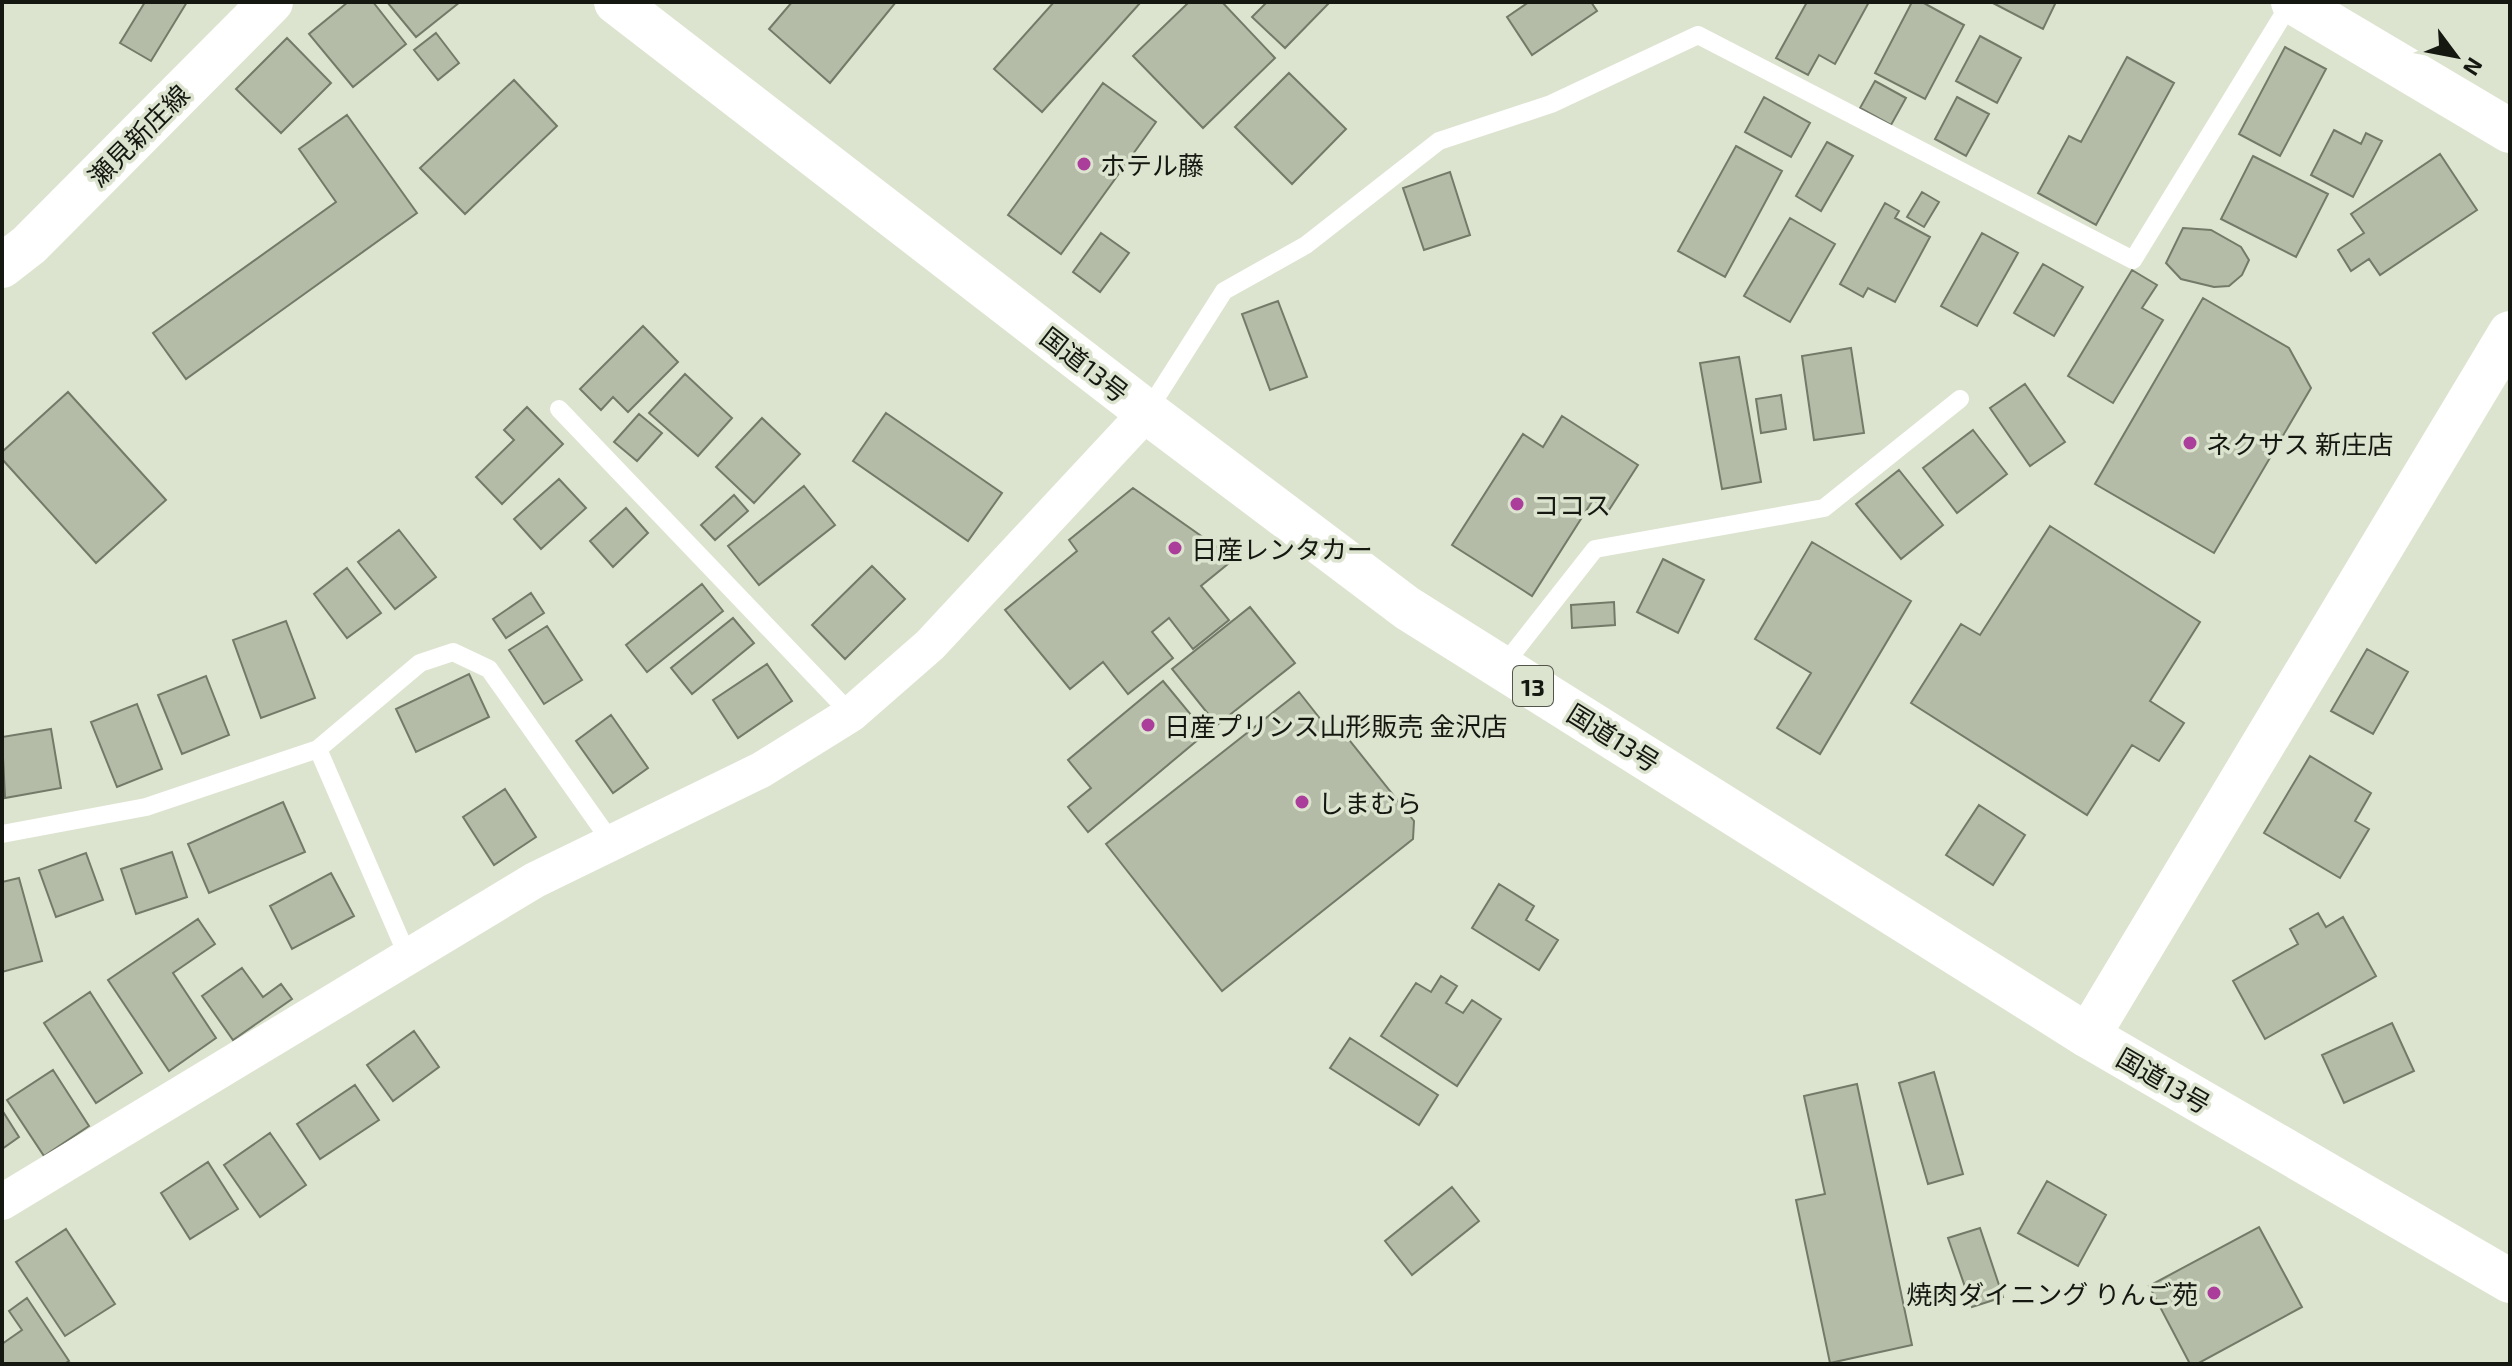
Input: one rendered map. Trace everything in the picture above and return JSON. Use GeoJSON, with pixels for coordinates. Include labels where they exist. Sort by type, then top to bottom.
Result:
{"type":"FeatureCollection","features":[{"type":"Feature","properties":{"kind":"main road","name":"瀬見新庄線"},"geometry":{"type":"LineString","coordinates":[[2,266],[29,245],[271,2]]}},
{"type":"Feature","properties":{"kind":"main road","name":"国道13号"},"geometry":{"type":"LineString","coordinates":[[616,2],[1147,412],[1407,608],[2088,1036],[2510,1281]]}},
{"type":"Feature","properties":{"kind":"main road"},"geometry":{"type":"LineString","coordinates":[[2292,2],[2510,131]]}},
{"type":"Feature","properties":{"kind":"main road"},"geometry":{"type":"LineString","coordinates":[[2088,1036],[2510,333]]}},
{"type":"Feature","properties":{"kind":"street"},"geometry":{"type":"LineString","coordinates":[[2,1202],[535,880],[761,770],[851,714],[930,645],[1147,412]]}},
{"type":"Feature","properties":{"kind":"lane"},"geometry":{"type":"LineString","coordinates":[[1147,412],[1224,291],[1306,245],[1439,141],[1551,104],[1698,35],[2133,260],[2292,2]]}},
{"type":"Feature","properties":{"kind":"lane"},"geometry":{"type":"LineString","coordinates":[[1503,666],[1595,549],[1824,508],[1960,399]]}},
{"type":"Feature","properties":{"kind":"lane"},"geometry":{"type":"LineString","coordinates":[[559,409],[851,714]]}},
{"type":"Feature","properties":{"kind":"lane"},"geometry":{"type":"LineString","coordinates":[[2,834],[146,807],[318,749],[420,663],[453,652],[489,669],[612,843]]}},
{"type":"Feature","properties":{"kind":"lane"},"geometry":{"type":"LineString","coordinates":[[318,749],[408,957]]}},
{"type":"Feature","properties":{"kind":"building"},"geometry":{"type":"Polygon","coordinates":[[[145,2],[187,2],[151,61],[120,43],[145,2]]]}},
{"type":"Feature","properties":{"kind":"building"},"geometry":{"type":"Polygon","coordinates":[[[348,2],[373,2],[406,44],[353,87],[309,34],[348,2]]]}},
{"type":"Feature","properties":{"kind":"building"},"geometry":{"type":"Polygon","coordinates":[[[387,2],[460,2],[416,37],[387,2]]]}},
{"type":"Feature","properties":{"kind":"building"},"geometry":{"type":"Polygon","coordinates":[[[792,2],[896,2],[830,83],[769,29],[792,2]]]}},
{"type":"Feature","properties":{"kind":"building"},"geometry":{"type":"Polygon","coordinates":[[[1054,2],[1141,2],[1042,112],[994,69],[1054,2]]]}},
{"type":"Feature","properties":{"kind":"building"},"geometry":{"type":"Polygon","coordinates":[[[1189,2],[1222,2],[1275,58],[1203,128],[1133,56],[1189,2]]]}},
{"type":"Feature","properties":{"kind":"building"},"geometry":{"type":"Polygon","coordinates":[[[1267,2],[1330,2],[1285,48],[1252,17],[1267,2]]]}},
{"type":"Feature","properties":{"kind":"building"},"geometry":{"type":"Polygon","coordinates":[[[1529,2],[1591,2],[1597,11],[1532,55],[1507,17],[1529,2]]]}},
{"type":"Feature","properties":{"kind":"building"},"geometry":{"type":"Polygon","coordinates":[[[1807,2],[1869,2],[1835,64],[1819,55],[1808,75],[1776,58],[1807,2]]]}},
{"type":"Feature","properties":{"kind":"building"},"geometry":{"type":"Polygon","coordinates":[[[1912,2],[1922,2],[1964,25],[1925,99],[1875,73],[1912,2]]]}},
{"type":"Feature","properties":{"kind":"building"},"geometry":{"type":"Polygon","coordinates":[[[1991,2],[2056,2],[2043,29],[1991,2]]]}},
{"type":"Feature","properties":{"kind":"building"},"geometry":{"type":"Polygon","coordinates":[[[436,33],[459,63],[438,80],[414,50],[436,33]]]}},
{"type":"Feature","properties":{"kind":"building"},"geometry":{"type":"Polygon","coordinates":[[[1980,36],[2021,58],[1997,103],[1956,81],[1980,36]]]}},
{"type":"Feature","properties":{"kind":"building"},"geometry":{"type":"Polygon","coordinates":[[[287,38],[331,83],[281,133],[236,89],[287,38]]]}},
{"type":"Feature","properties":{"kind":"building"},"geometry":{"type":"Polygon","coordinates":[[[2285,47],[2326,69],[2280,156],[2239,134],[2285,47]]]}},
{"type":"Feature","properties":{"kind":"building"},"geometry":{"type":"Polygon","coordinates":[[[2127,57],[2174,83],[2096,225],[2038,193],[2069,136],[2081,142],[2127,57]]]}},
{"type":"Feature","properties":{"kind":"building"},"geometry":{"type":"Polygon","coordinates":[[[1289,73],[1346,129],[1292,184],[1235,127],[1289,73]]]}},
{"type":"Feature","properties":{"kind":"building"},"geometry":{"type":"Polygon","coordinates":[[[514,80],[557,126],[465,214],[420,168],[514,80]]]}},
{"type":"Feature","properties":{"kind":"building"},"geometry":{"type":"Polygon","coordinates":[[[1875,81],[1906,98],[1891,125],[1860,108],[1875,81]]]}},
{"type":"Feature","properties":{"kind":"building"},"geometry":{"type":"Polygon","coordinates":[[[1103,83],[1156,122],[1061,254],[1008,215],[1103,83]]]}},
{"type":"Feature","properties":{"kind":"building"},"geometry":{"type":"Polygon","coordinates":[[[1764,97],[1810,123],[1791,157],[1745,132],[1764,97]]]}},
{"type":"Feature","properties":{"kind":"building"},"geometry":{"type":"Polygon","coordinates":[[[1957,97],[1989,114],[1966,156],[1935,139],[1957,97]]]}},
{"type":"Feature","properties":{"kind":"building"},"geometry":{"type":"Polygon","coordinates":[[[347,115],[417,213],[186,379],[153,333],[336,202],[299,149],[347,115]]]}},
{"type":"Feature","properties":{"kind":"building"},"geometry":{"type":"Polygon","coordinates":[[[2334,130],[2361,144],[2366,133],[2382,141],[2353,197],[2311,175],[2334,130]]]}},
{"type":"Feature","properties":{"kind":"building"},"geometry":{"type":"Polygon","coordinates":[[[1827,142],[1853,156],[1821,211],[1796,196],[1827,142]]]}},
{"type":"Feature","properties":{"kind":"building"},"geometry":{"type":"Polygon","coordinates":[[[1736,146],[1782,171],[1725,277],[1678,251],[1736,146]]]}},
{"type":"Feature","properties":{"kind":"building"},"geometry":{"type":"Polygon","coordinates":[[[2440,154],[2477,210],[2380,275],[2369,259],[2351,271],[2338,250],[2364,233],[2351,214],[2440,154]]]}},
{"type":"Feature","properties":{"kind":"building"},"geometry":{"type":"Polygon","coordinates":[[[2253,156],[2328,194],[2296,257],[2221,219],[2253,156]]]}},
{"type":"Feature","properties":{"kind":"building"},"geometry":{"type":"Polygon","coordinates":[[[1450,172],[1470,235],[1424,250],[1403,188],[1450,172]]]}},
{"type":"Feature","properties":{"kind":"building"},"geometry":{"type":"Polygon","coordinates":[[[1922,192],[1939,202],[1924,227],[1907,217],[1922,192]]]}},
{"type":"Feature","properties":{"kind":"building"},"geometry":{"type":"Polygon","coordinates":[[[1885,203],[1899,211],[1895,218],[1930,237],[1895,302],[1868,288],[1863,297],[1840,284],[1885,203]]]}},
{"type":"Feature","properties":{"kind":"building"},"geometry":{"type":"Polygon","coordinates":[[[1790,218],[1835,244],[1790,322],[1744,296],[1790,218]]]}},
{"type":"Feature","properties":{"kind":"building"},"geometry":{"type":"Polygon","coordinates":[[[2183,228],[2211,230],[2241,247],[2249,260],[2242,275],[2229,286],[2214,287],[2181,279],[2166,263],[2183,228]]]}},
{"type":"Feature","properties":{"kind":"building"},"geometry":{"type":"Polygon","coordinates":[[[1101,233],[1129,253],[1100,292],[1073,272],[1101,233]]]}},
{"type":"Feature","properties":{"kind":"building"},"geometry":{"type":"Polygon","coordinates":[[[1982,233],[2018,253],[1977,326],[1941,306],[1982,233]]]}},
{"type":"Feature","properties":{"kind":"building"},"geometry":{"type":"Polygon","coordinates":[[[2043,264],[2083,287],[2054,336],[2014,313],[2043,264]]]}},
{"type":"Feature","properties":{"kind":"building"},"geometry":{"type":"Polygon","coordinates":[[[2132,270],[2157,285],[2142,308],[2163,320],[2113,403],[2068,376],[2132,270]]]}},
{"type":"Feature","properties":{"kind":"building"},"geometry":{"type":"Polygon","coordinates":[[[2203,298],[2289,348],[2311,388],[2214,553],[2095,484],[2203,298]]]}},
{"type":"Feature","properties":{"kind":"building"},"geometry":{"type":"Polygon","coordinates":[[[1278,301],[1307,377],[1270,390],[1242,314],[1278,301]]]}},
{"type":"Feature","properties":{"kind":"building"},"geometry":{"type":"Polygon","coordinates":[[[643,326],[678,362],[628,412],[613,397],[601,410],[580,389],[643,326]]]}},
{"type":"Feature","properties":{"kind":"building"},"geometry":{"type":"Polygon","coordinates":[[[1851,348],[1864,433],[1814,440],[1802,356],[1851,348]]]}},
{"type":"Feature","properties":{"kind":"building"},"geometry":{"type":"Polygon","coordinates":[[[1739,357],[1761,482],[1722,489],[1700,363],[1739,357]]]}},
{"type":"Feature","properties":{"kind":"building"},"geometry":{"type":"Polygon","coordinates":[[[685,374],[732,418],[698,456],[649,413],[685,374]]]}},
{"type":"Feature","properties":{"kind":"building"},"geometry":{"type":"Polygon","coordinates":[[[2025,384],[2065,442],[2030,466],[1990,408],[2025,384]]]}},
{"type":"Feature","properties":{"kind":"building"},"geometry":{"type":"Polygon","coordinates":[[[68,392],[166,500],[96,563],[2,459],[2,452],[68,392]]]}},
{"type":"Feature","properties":{"kind":"building"},"geometry":{"type":"Polygon","coordinates":[[[1781,395],[1786,429],[1761,433],[1756,399],[1781,395]]]}},
{"type":"Feature","properties":{"kind":"building"},"geometry":{"type":"Polygon","coordinates":[[[527,407],[563,444],[502,504],[476,477],[514,440],[504,430],[527,407]]]}},
{"type":"Feature","properties":{"kind":"building"},"geometry":{"type":"Polygon","coordinates":[[[886,413],[1002,493],[968,541],[853,461],[886,413]]]}},
{"type":"Feature","properties":{"kind":"building"},"geometry":{"type":"Polygon","coordinates":[[[639,414],[662,433],[637,461],[614,442],[639,414]]]}},
{"type":"Feature","properties":{"kind":"building"},"geometry":{"type":"Polygon","coordinates":[[[1562,416],[1638,465],[1609,510],[1593,500],[1532,596],[1452,545],[1523,434],[1543,447],[1562,416]]]}},
{"type":"Feature","properties":{"kind":"building"},"geometry":{"type":"Polygon","coordinates":[[[762,418],[800,454],[754,503],[716,467],[762,418]]]}},
{"type":"Feature","properties":{"kind":"building"},"geometry":{"type":"Polygon","coordinates":[[[1973,430],[2007,474],[1957,513],[1923,468],[1973,430]]]}},
{"type":"Feature","properties":{"kind":"building"},"geometry":{"type":"Polygon","coordinates":[[[1899,470],[1943,525],[1901,559],[1856,504],[1899,470]]]}},
{"type":"Feature","properties":{"kind":"building"},"geometry":{"type":"Polygon","coordinates":[[[559,479],[586,508],[541,549],[514,519],[559,479]]]}},
{"type":"Feature","properties":{"kind":"building"},"geometry":{"type":"Polygon","coordinates":[[[804,486],[835,525],[759,585],[728,546],[804,486]]]}},
{"type":"Feature","properties":{"kind":"building"},"geometry":{"type":"Polygon","coordinates":[[[1133,488],[1234,559],[1201,586],[1229,620],[1193,649],[1169,618],[1152,632],[1173,658],[1128,694],[1103,662],[1070,689],[1005,610],[1077,551],[1069,540],[1133,488]]]}},
{"type":"Feature","properties":{"kind":"building"},"geometry":{"type":"Polygon","coordinates":[[[734,495],[748,511],[715,540],[701,525],[734,495]]]}},
{"type":"Feature","properties":{"kind":"building"},"geometry":{"type":"Polygon","coordinates":[[[626,508],[648,533],[613,567],[590,541],[626,508]]]}},
{"type":"Feature","properties":{"kind":"building"},"geometry":{"type":"Polygon","coordinates":[[[2050,526],[2200,622],[2150,701],[2184,723],[2159,761],[2132,745],[2087,815],[1911,703],[1961,624],[1980,635],[2050,526]]]}},
{"type":"Feature","properties":{"kind":"building"},"geometry":{"type":"Polygon","coordinates":[[[399,530],[436,577],[395,609],[358,562],[399,530]]]}},
{"type":"Feature","properties":{"kind":"building"},"geometry":{"type":"Polygon","coordinates":[[[1812,542],[1911,601],[1820,754],[1777,728],[1811,673],[1755,639],[1812,542]]]}},
{"type":"Feature","properties":{"kind":"building"},"geometry":{"type":"Polygon","coordinates":[[[1663,559],[1704,580],[1678,633],[1637,612],[1663,559]]]}},
{"type":"Feature","properties":{"kind":"building"},"geometry":{"type":"Polygon","coordinates":[[[872,566],[905,599],[845,659],[812,625],[872,566]]]}},
{"type":"Feature","properties":{"kind":"building"},"geometry":{"type":"Polygon","coordinates":[[[347,568],[381,613],[347,638],[314,594],[347,568]]]}},
{"type":"Feature","properties":{"kind":"building"},"geometry":{"type":"Polygon","coordinates":[[[702,584],[723,611],[647,672],[626,645],[702,584]]]}},
{"type":"Feature","properties":{"kind":"building"},"geometry":{"type":"Polygon","coordinates":[[[531,593],[544,613],[506,638],[493,619],[531,593]]]}},
{"type":"Feature","properties":{"kind":"building"},"geometry":{"type":"Polygon","coordinates":[[[1614,602],[1615,625],[1572,628],[1571,605],[1614,602]]]}},
{"type":"Feature","properties":{"kind":"building"},"geometry":{"type":"Polygon","coordinates":[[[1250,607],[1295,663],[1217,725],[1172,669],[1250,607]]]}},
{"type":"Feature","properties":{"kind":"building"},"geometry":{"type":"Polygon","coordinates":[[[733,618],[754,643],[692,694],[671,668],[733,618]]]}},
{"type":"Feature","properties":{"kind":"building"},"geometry":{"type":"Polygon","coordinates":[[[286,621],[315,698],[261,718],[233,640],[286,621]]]}},
{"type":"Feature","properties":{"kind":"building"},"geometry":{"type":"Polygon","coordinates":[[[547,626],[582,680],[544,704],[509,650],[547,626]]]}},
{"type":"Feature","properties":{"kind":"building"},"geometry":{"type":"Polygon","coordinates":[[[2367,649],[2408,672],[2373,734],[2331,711],[2367,649]]]}},
{"type":"Feature","properties":{"kind":"building"},"geometry":{"type":"Polygon","coordinates":[[[767,664],[792,701],[738,738],[713,700],[767,664]]]}},
{"type":"Feature","properties":{"kind":"building"},"geometry":{"type":"Polygon","coordinates":[[[469,674],[489,717],[416,752],[396,709],[469,674]]]}},
{"type":"Feature","properties":{"kind":"building"},"geometry":{"type":"Polygon","coordinates":[[[206,676],[229,735],[182,754],[158,695],[206,676]]]}},
{"type":"Feature","properties":{"kind":"building"},"geometry":{"type":"Polygon","coordinates":[[[1163,681],[1206,733],[1088,832],[1068,807],[1091,788],[1068,760],[1163,681]]]}},
{"type":"Feature","properties":{"kind":"building"},"geometry":{"type":"Polygon","coordinates":[[[1299,692],[1333,735],[1346,736],[1414,821],[1413,839],[1222,991],[1106,844],[1299,692]]]}},
{"type":"Feature","properties":{"kind":"building"},"geometry":{"type":"Polygon","coordinates":[[[137,704],[162,769],[117,787],[91,722],[137,704]]]}},
{"type":"Feature","properties":{"kind":"building"},"geometry":{"type":"Polygon","coordinates":[[[611,715],[648,768],[613,793],[576,741],[611,715]]]}},
{"type":"Feature","properties":{"kind":"building"},"geometry":{"type":"Polygon","coordinates":[[[51,729],[61,788],[5,798],[2,737],[51,729]]]}},
{"type":"Feature","properties":{"kind":"building"},"geometry":{"type":"Polygon","coordinates":[[[2310,756],[2371,793],[2355,821],[2369,829],[2340,878],[2264,833],[2310,756]]]}},
{"type":"Feature","properties":{"kind":"building"},"geometry":{"type":"Polygon","coordinates":[[[505,789],[536,837],[494,865],[463,817],[505,789]]]}},
{"type":"Feature","properties":{"kind":"building"},"geometry":{"type":"Polygon","coordinates":[[[283,802],[305,852],[209,893],[188,844],[283,802]]]}},
{"type":"Feature","properties":{"kind":"building"},"geometry":{"type":"Polygon","coordinates":[[[1979,805],[2025,835],[1993,885],[1946,855],[1979,805]]]}},
{"type":"Feature","properties":{"kind":"building"},"geometry":{"type":"Polygon","coordinates":[[[172,852],[187,897],[136,914],[121,869],[172,852]]]}},
{"type":"Feature","properties":{"kind":"building"},"geometry":{"type":"Polygon","coordinates":[[[86,853],[103,900],[56,917],[39,870],[86,853]]]}},
{"type":"Feature","properties":{"kind":"building"},"geometry":{"type":"Polygon","coordinates":[[[331,873],[354,916],[292,949],[270,906],[331,873]]]}},
{"type":"Feature","properties":{"kind":"building"},"geometry":{"type":"Polygon","coordinates":[[[19,878],[42,961],[2,972],[2,882],[19,878]]]}},
{"type":"Feature","properties":{"kind":"building"},"geometry":{"type":"Polygon","coordinates":[[[1499,884],[1534,906],[1526,920],[1558,940],[1539,970],[1472,928],[1499,884]]]}},
{"type":"Feature","properties":{"kind":"building"},"geometry":{"type":"Polygon","coordinates":[[[2318,913],[2326,927],[2343,917],[2376,976],[2265,1039],[2233,981],[2298,944],[2290,929],[2318,913]]]}},
{"type":"Feature","properties":{"kind":"building"},"geometry":{"type":"Polygon","coordinates":[[[198,919],[215,944],[173,973],[216,1038],[169,1071],[108,980],[198,919]]]}},
{"type":"Feature","properties":{"kind":"building"},"geometry":{"type":"Polygon","coordinates":[[[242,968],[263,997],[281,984],[292,999],[233,1040],[202,996],[242,968]]]}},
{"type":"Feature","properties":{"kind":"building"},"geometry":{"type":"Polygon","coordinates":[[[1441,976],[1457,986],[1446,1003],[1463,1013],[1472,1000],[1501,1019],[1457,1086],[1381,1036],[1416,983],[1431,992],[1441,976]]]}},
{"type":"Feature","properties":{"kind":"building"},"geometry":{"type":"Polygon","coordinates":[[[90,992],[142,1073],[96,1103],[44,1023],[90,992]]]}},
{"type":"Feature","properties":{"kind":"building"},"geometry":{"type":"Polygon","coordinates":[[[2392,1023],[2414,1071],[2344,1103],[2322,1055],[2392,1023]]]}},
{"type":"Feature","properties":{"kind":"building"},"geometry":{"type":"Polygon","coordinates":[[[414,1031],[439,1067],[393,1101],[367,1065],[414,1031]]]}},
{"type":"Feature","properties":{"kind":"building"},"geometry":{"type":"Polygon","coordinates":[[[1350,1038],[1438,1095],[1419,1125],[1330,1068],[1350,1038]]]}},
{"type":"Feature","properties":{"kind":"building"},"geometry":{"type":"Polygon","coordinates":[[[53,1070],[89,1126],[44,1156],[7,1100],[53,1070]]]}},
{"type":"Feature","properties":{"kind":"building"},"geometry":{"type":"Polygon","coordinates":[[[1934,1072],[1963,1174],[1928,1184],[1899,1083],[1934,1072]]]}},
{"type":"Feature","properties":{"kind":"building"},"geometry":{"type":"Polygon","coordinates":[[[1857,1084],[1912,1345],[1830,1363],[1796,1200],[1825,1194],[1804,1096],[1857,1084]]]}},
{"type":"Feature","properties":{"kind":"building"},"geometry":{"type":"Polygon","coordinates":[[[355,1085],[379,1120],[320,1159],[297,1124],[355,1085]]]}},
{"type":"Feature","properties":{"kind":"building"},"geometry":{"type":"Polygon","coordinates":[[[2,1110],[19,1137],[2,1149],[2,1110]]]}},
{"type":"Feature","properties":{"kind":"building"},"geometry":{"type":"Polygon","coordinates":[[[270,1133],[306,1185],[260,1217],[224,1165],[270,1133]]]}},
{"type":"Feature","properties":{"kind":"building"},"geometry":{"type":"Polygon","coordinates":[[[208,1162],[238,1209],[190,1239],[161,1193],[208,1162]]]}},
{"type":"Feature","properties":{"kind":"building"},"geometry":{"type":"Polygon","coordinates":[[[2047,1181],[2106,1215],[2078,1266],[2018,1233],[2047,1181]]]}},
{"type":"Feature","properties":{"kind":"building"},"geometry":{"type":"Polygon","coordinates":[[[1452,1187],[1479,1221],[1412,1275],[1385,1241],[1452,1187]]]}},
{"type":"Feature","properties":{"kind":"building"},"geometry":{"type":"Polygon","coordinates":[[[2259,1227],[2302,1307],[2197,1364],[2190,1364],[2149,1286],[2259,1227]]]}},
{"type":"Feature","properties":{"kind":"building"},"geometry":{"type":"Polygon","coordinates":[[[1980,1228],[2003,1297],[1972,1307],[1948,1238],[1980,1228]]]}},
{"type":"Feature","properties":{"kind":"building"},"geometry":{"type":"Polygon","coordinates":[[[66,1229],[115,1304],[65,1336],[16,1262],[66,1229]]]}},
{"type":"Feature","properties":{"kind":"building"},"geometry":{"type":"Polygon","coordinates":[[[27,1298],[69,1361],[64,1364],[2,1364],[2,1344],[22,1330],[9,1311],[27,1298]]]}},
{"type":"Feature","properties":{"kind":"place","name":"ホテル藤"},"geometry":{"type":"Point","coordinates":[1084,164]}},
{"type":"Feature","properties":{"kind":"place","name":"ネクサス 新庄店"},"geometry":{"type":"Point","coordinates":[2190,443]}},
{"type":"Feature","properties":{"kind":"place","name":"ココス"},"geometry":{"type":"Point","coordinates":[1517,504]}},
{"type":"Feature","properties":{"kind":"place","name":"日産レンタカー"},"geometry":{"type":"Point","coordinates":[1175,548]}},
{"type":"Feature","properties":{"kind":"place","name":"日産プリンス山形販売 金沢店"},"geometry":{"type":"Point","coordinates":[1148,725]}},
{"type":"Feature","properties":{"kind":"place","name":"しまむら"},"geometry":{"type":"Point","coordinates":[1302,802]}},
{"type":"Feature","properties":{"kind":"place","name":"焼肉ダイニング りんご苑"},"geometry":{"type":"Point","coordinates":[2214,1293]}}]}
